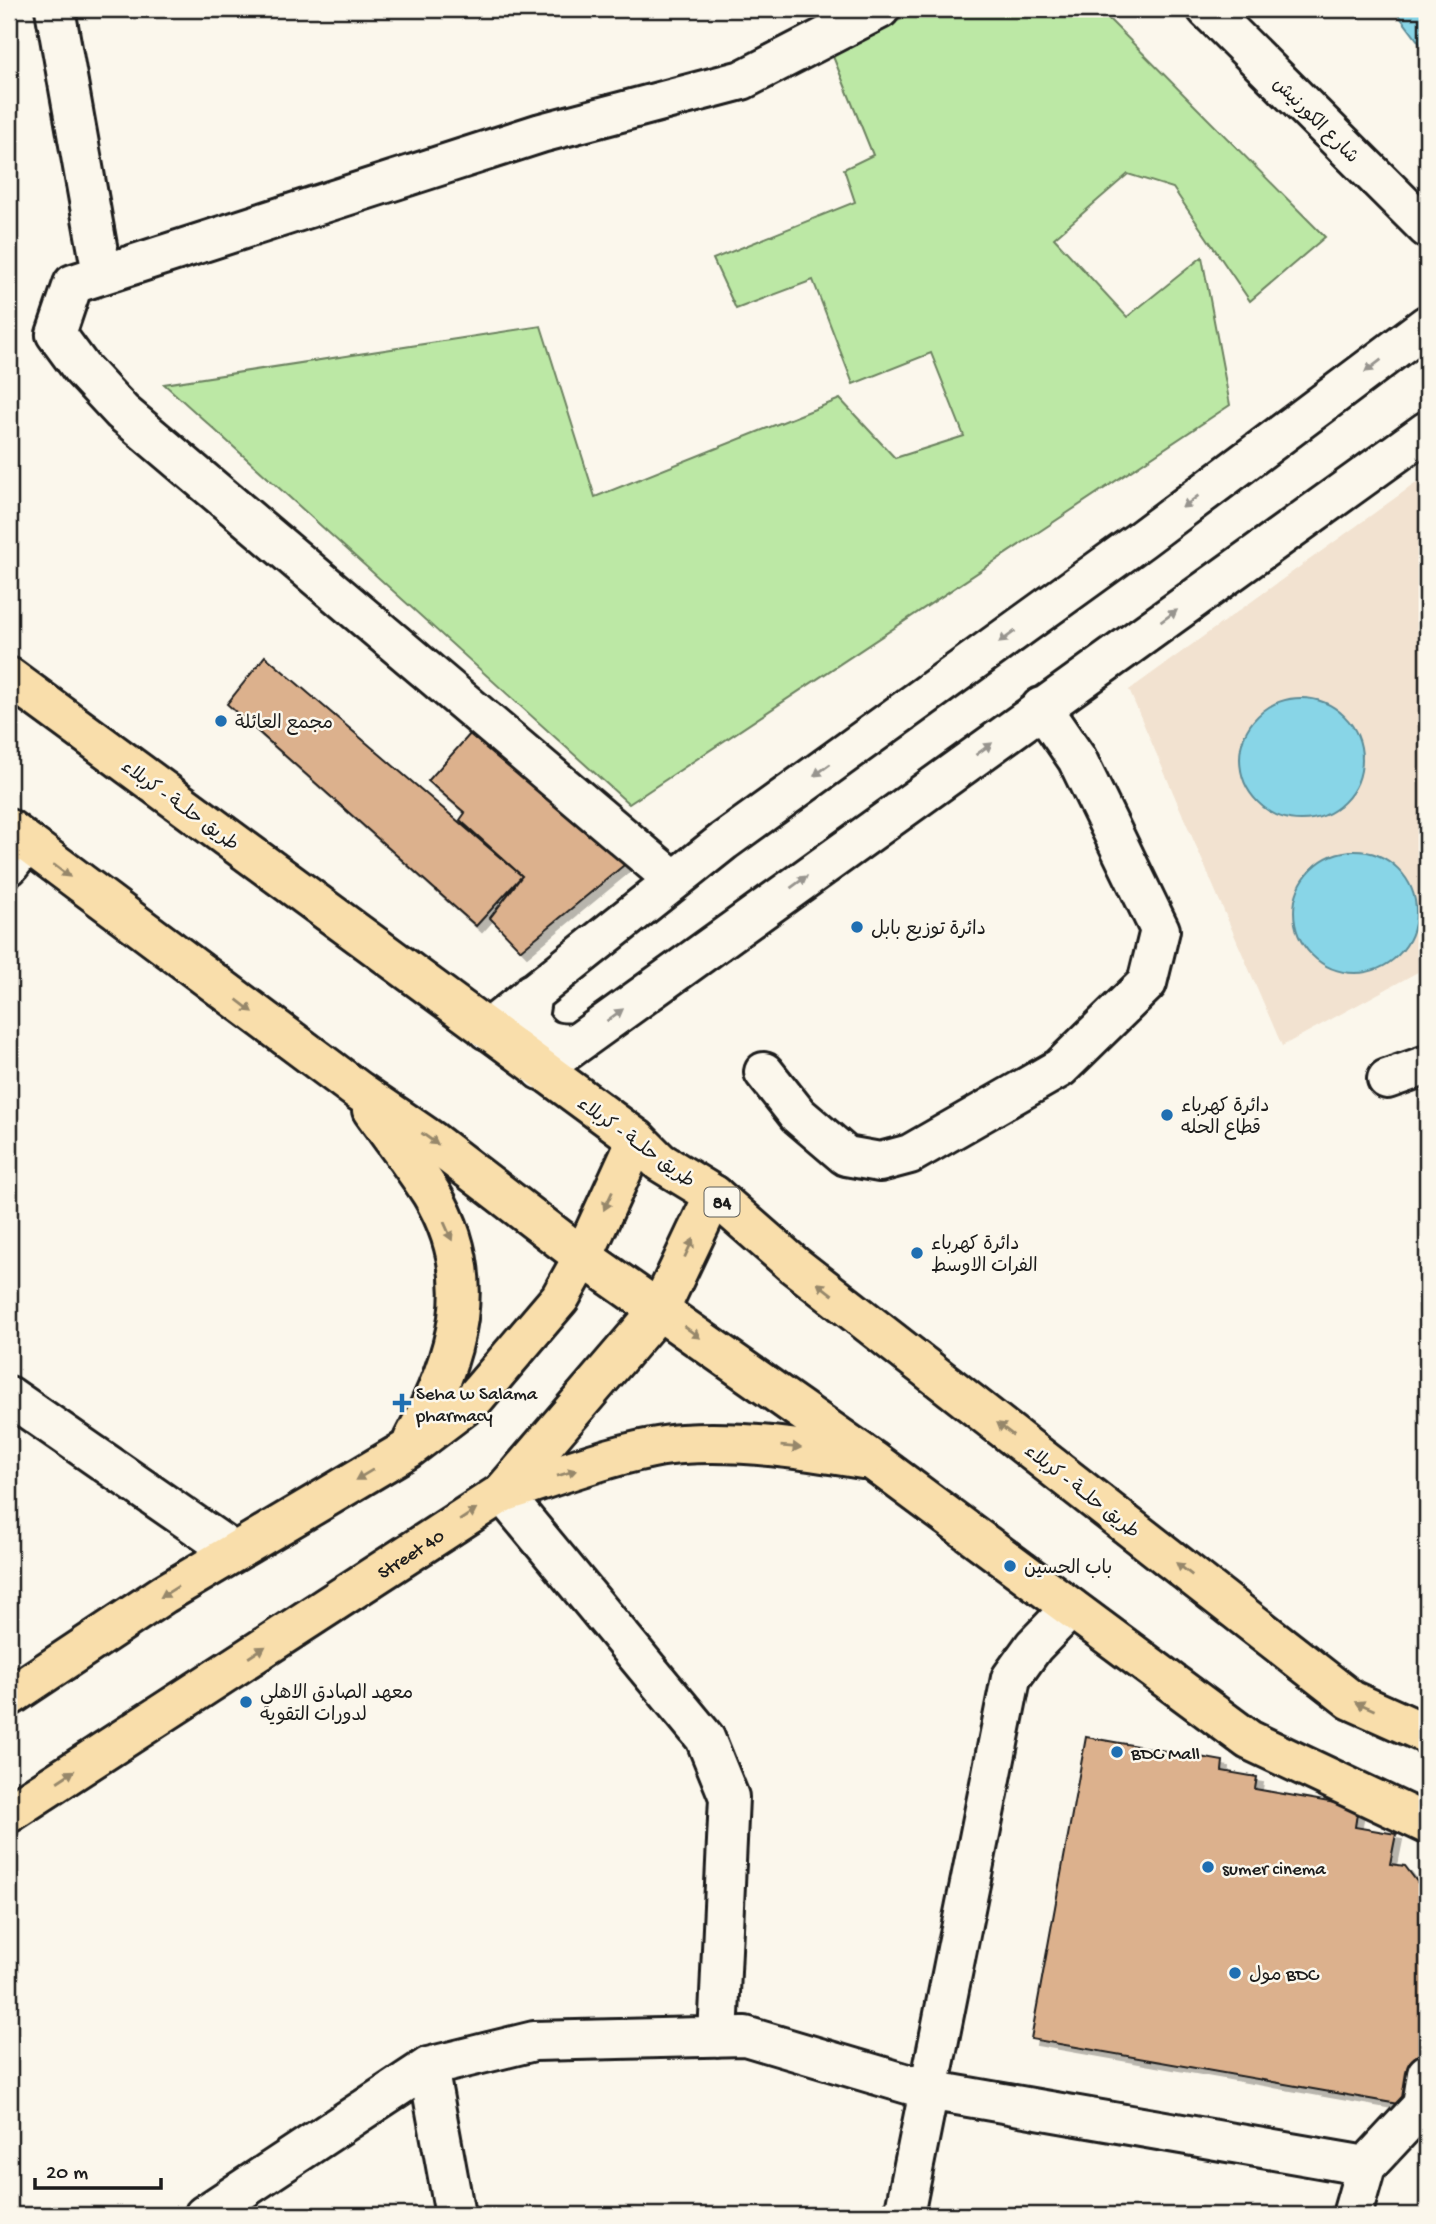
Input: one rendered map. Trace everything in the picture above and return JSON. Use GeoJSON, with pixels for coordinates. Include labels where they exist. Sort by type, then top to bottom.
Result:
{"type":"FeatureCollection","features":[{"type":"Feature","properties":{"kind":"main road","name":"طريق حلــة - كربلاء"},"geometry":{"type":"LineString","coordinates":[[9,677],[637,1139],[660,1162],[714,1195],[794,1265],[1351,1700],[1427,1734]]}},
{"type":"Feature","properties":{"kind":"main road"},"geometry":{"type":"LineString","coordinates":[[15,846],[432,1141],[583,1257],[872,1460],[1249,1740],[1427,1824]]}},
{"type":"Feature","properties":{"kind":"main road"},"geometry":{"type":"LineString","coordinates":[[359,1091],[432,1195],[455,1246],[461,1286],[459,1316],[450,1363],[435,1399],[408,1449]]}},
{"type":"Feature","properties":{"kind":"main road"},"geometry":{"type":"LineString","coordinates":[[9,1697],[234,1552],[408,1449],[474,1399],[560,1298],[583,1257],[637,1139]]}},
{"type":"Feature","properties":{"kind":"main road","name":"Street 40"},"geometry":{"type":"LineString","coordinates":[[9,1813],[502,1493],[660,1309],[714,1195]]}},
{"type":"Feature","properties":{"kind":"main road"},"geometry":{"type":"LineString","coordinates":[[502,1493],[613,1459],[680,1444],[748,1443],[789,1446],[872,1460]]}},
{"type":"Feature","properties":{"kind":"street"},"geometry":{"type":"LineString","coordinates":[[55,9],[102,274]]}},
{"type":"Feature","properties":{"kind":"street"},"geometry":{"type":"LineString","coordinates":[[674,880],[122,412],[81,368],[56,334],[73,284],[541,133],[742,80],[880,9]]}},
{"type":"Feature","properties":{"kind":"street","name":"شارع الكورنيش"},"geometry":{"type":"LineString","coordinates":[[1207,9],[1427,228]]}},
{"type":"Feature","properties":{"kind":"street"},"geometry":{"type":"LineString","coordinates":[[487,1030],[674,880],[1142,539],[1427,325]]}},
{"type":"Feature","properties":{"kind":"street"},"geometry":{"type":"LineString","coordinates":[[540,1070],[1427,431]]}},
{"type":"Feature","properties":{"kind":"street"},"geometry":{"type":"LineString","coordinates":[[764,1072],[798,1115],[846,1156],[880,1161],[890,1159],[910,1154],[1060,1068],[1147,983],[1160,930],[1077,759],[1041,707]]}},
{"type":"Feature","properties":{"kind":"street"},"geometry":{"type":"LineString","coordinates":[[532,993],[528,1018],[540,1037],[552,1043],[577,1043]]}},
{"type":"Feature","properties":{"kind":"street"},"geometry":{"type":"LineString","coordinates":[[1387,1079],[1427,1065]]}},
{"type":"Feature","properties":{"kind":"street"},"geometry":{"type":"LineString","coordinates":[[9,1396],[234,1552]]}},
{"type":"Feature","properties":{"kind":"street"},"geometry":{"type":"LineString","coordinates":[[502,1493],[705,1738],[729,1797],[718,2037]]}},
{"type":"Feature","properties":{"kind":"street"},"geometry":{"type":"LineString","coordinates":[[904,2215],[1011,1678],[1034,1646],[1071,1608]]}},
{"type":"Feature","properties":{"kind":"street"},"geometry":{"type":"LineString","coordinates":[[204,2215],[428,2067],[534,2041],[745,2036],[928,2090],[1366,2165]]}},
{"type":"Feature","properties":{"kind":"street"},"geometry":{"type":"LineString","coordinates":[[428,2067],[455,2215]]}},
{"type":"Feature","properties":{"kind":"street"},"geometry":{"type":"LineString","coordinates":[[1352,2215],[1366,2165],[1425,2097]]}},
{"type":"Feature","properties":{"kind":"shaded area"},"geometry":{"type":"Polygon","coordinates":[[[1427,475],[1427,967],[1282,1046],[1129,690],[1427,475]]]}},
{"type":"Feature","properties":{"kind":"green space"},"geometry":{"type":"Polygon","coordinates":[[[926,9],[1099,9],[1325,237],[1250,301],[1173,188],[1128,174],[1054,238],[1127,317],[1202,257],[1230,405],[629,804],[164,384],[541,326],[595,497],[840,399],[895,458],[964,436],[931,353],[853,384],[813,280],[736,309],[713,259],[855,202],[844,169],[873,155],[830,49],[926,9]]]}},
{"type":"Feature","properties":{"kind":"water"},"geometry":{"type":"Polygon","coordinates":[[[1394,9],[1427,9],[1427,53],[1394,9]]]}},
{"type":"Feature","properties":{"kind":"water"},"geometry":{"type":"Polygon","coordinates":[[[1301,698],[1324,703],[1344,716],[1357,736],[1362,759],[1357,782],[1344,802],[1324,815],[1301,820],[1278,815],[1258,802],[1245,782],[1240,759],[1245,736],[1258,716],[1278,703],[1301,698]]]}},
{"type":"Feature","properties":{"kind":"water"},"geometry":{"type":"Polygon","coordinates":[[[1355,851],[1378,856],[1398,869],[1411,889],[1416,912],[1411,935],[1398,955],[1378,968],[1355,973],[1332,968],[1312,955],[1299,935],[1294,912],[1299,889],[1312,869],[1332,856],[1355,851]]]}},
{"type":"Feature","properties":{"kind":"building"},"geometry":{"type":"Polygon","coordinates":[[[265,656],[522,876],[476,926],[227,704],[265,656]]]}},
{"type":"Feature","properties":{"kind":"building"},"geometry":{"type":"Polygon","coordinates":[[[480,723],[629,861],[521,950],[490,918],[522,876],[460,820],[465,813],[428,781],[480,723]]]}},
{"type":"Feature","properties":{"kind":"building","name":"مول BDC"},"geometry":{"type":"Polygon","coordinates":[[[1086,1737],[1223,1761],[1222,1771],[1257,1777],[1255,1789],[1358,1807],[1355,1827],[1396,1834],[1390,1864],[1405,1866],[1421,1887],[1427,1910],[1427,2037],[1415,2107],[1031,2039],[1086,1737]]]}},
{"type":"Feature","properties":{"kind":"place","name":"مجمع العائلة"},"geometry":{"type":"Point","coordinates":[221,721]}},
{"type":"Feature","properties":{"kind":"place","name":"دائرة توزيع بابل"},"geometry":{"type":"Point","coordinates":[857,927]}},
{"type":"Feature","properties":{"kind":"place","name":"دائرة كهرباء قطاع الحله"},"geometry":{"type":"Point","coordinates":[1167,1115]}},
{"type":"Feature","properties":{"kind":"place","name":"دائرة كهرباء الفرات الاوسط"},"geometry":{"type":"Point","coordinates":[917,1253]}},
{"type":"Feature","properties":{"kind":"place","name":"Seha w Salama pharmacy"},"geometry":{"type":"Point","coordinates":[402,1403]}},
{"type":"Feature","properties":{"kind":"place","name":"باب الحسين"},"geometry":{"type":"Point","coordinates":[1010,1566]}},
{"type":"Feature","properties":{"kind":"place","name":"معهد الصادق الاهلي لدورات التقويه"},"geometry":{"type":"Point","coordinates":[246,1702]}},
{"type":"Feature","properties":{"kind":"place","name":"BDC Mall"},"geometry":{"type":"Point","coordinates":[1117,1752]}},
{"type":"Feature","properties":{"kind":"place","name":"sumer cinema"},"geometry":{"type":"Point","coordinates":[1208,1867]}},
{"type":"Feature","properties":{"kind":"place","name":"مول BDC"},"geometry":{"type":"Point","coordinates":[1235,1973]}}]}
